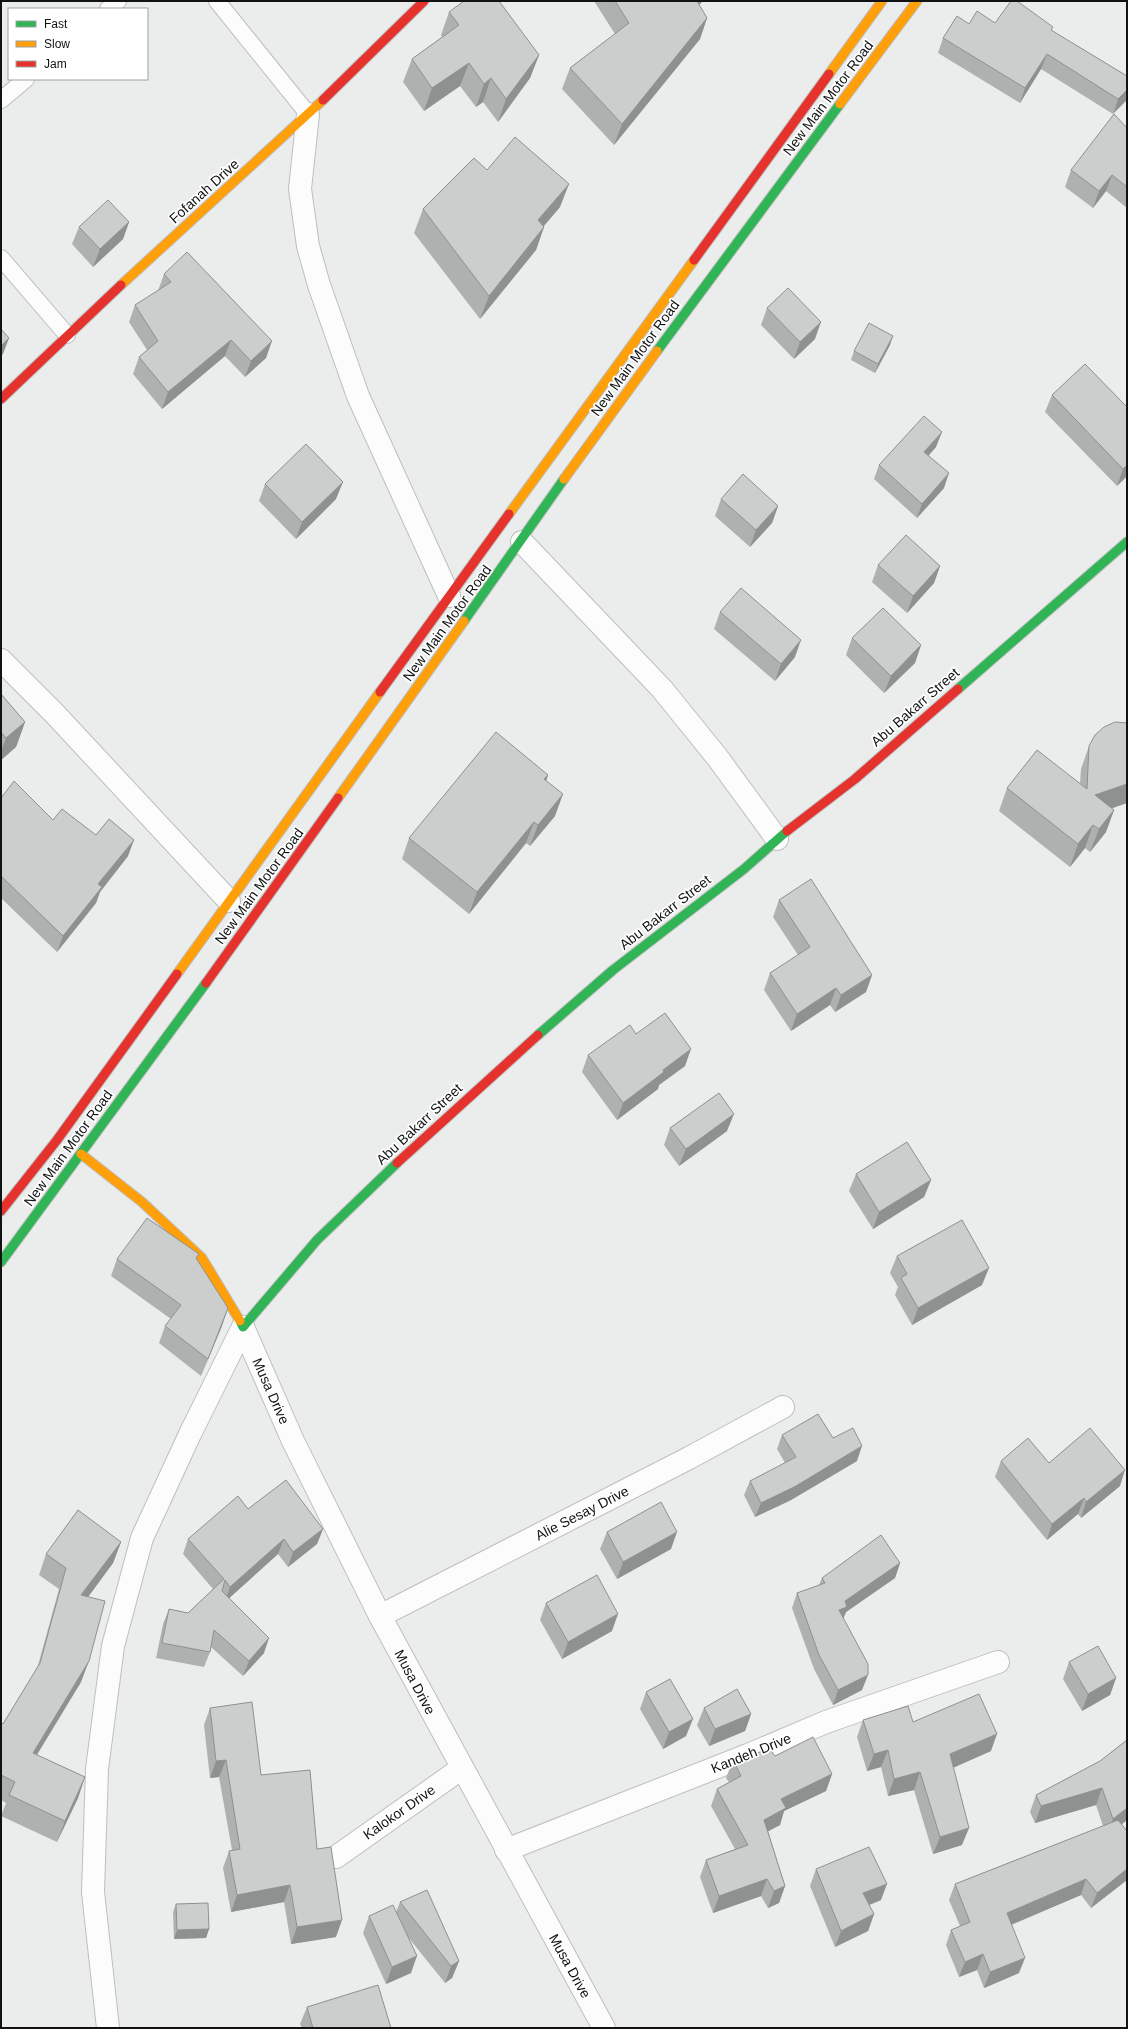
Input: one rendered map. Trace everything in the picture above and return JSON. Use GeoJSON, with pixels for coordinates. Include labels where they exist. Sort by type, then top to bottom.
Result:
{"type":"FeatureCollection","features":[{"type":"Feature","properties":{"kind":"main road","name":"Fofanah Drive"},"geometry":{"type":"LineString","coordinates":[[1,399],[67,335],[308,114],[424,1]]}},
{"type":"Feature","properties":{"kind":"main road","name":"New Main Motor Road"},"geometry":{"type":"LineString","coordinates":[[1,1211],[57,1140],[449,596],[882,1]]}},
{"type":"Feature","properties":{"kind":"main road","name":"New Main Motor Road"},"geometry":{"type":"LineString","coordinates":[[1,1262],[251,921],[522,542],[607,419],[917,1]]}},
{"type":"Feature","properties":{"kind":"main road","name":"Abu Bakarr Street"},"geometry":{"type":"LineString","coordinates":[[243,1327],[317,1240],[410,1150],[613,970],[744,869],[777,839],[855,779],[1127,542]]}},
{"type":"Feature","properties":{"kind":"main road"},"geometry":{"type":"LineString","coordinates":[[81,1154],[142,1202],[202,1258],[243,1327]]}},
{"type":"Feature","properties":{"kind":"street"},"geometry":{"type":"LineString","coordinates":[[308,114],[300,189],[308,246],[319,286],[358,396],[449,596]]}},
{"type":"Feature","properties":{"kind":"street"},"geometry":{"type":"LineString","coordinates":[[522,542],[662,690],[717,757],[777,839]]}},
{"type":"Feature","properties":{"kind":"street"},"geometry":{"type":"LineString","coordinates":[[1,660],[76,736],[229,901]]}},
{"type":"Feature","properties":{"kind":"street"},"geometry":{"type":"LineString","coordinates":[[108,2028],[93,1892],[97,1769],[113,1646],[142,1538],[190,1434],[243,1327]]}},
{"type":"Feature","properties":{"kind":"street","name":"Musa Drive"},"geometry":{"type":"LineString","coordinates":[[243,1327],[293,1441],[380,1616],[604,2028]]}},
{"type":"Feature","properties":{"kind":"street","name":"Alie Sesay Drive"},"geometry":{"type":"LineString","coordinates":[[380,1616],[682,1462],[783,1407]]}},
{"type":"Feature","properties":{"kind":"street","name":"Kandeh Drive"},"geometry":{"type":"LineString","coordinates":[[506,1850],[748,1755],[826,1722],[998,1662]]}},
{"type":"Feature","properties":{"kind":"street","name":"Kalokor Drive"},"geometry":{"type":"LineString","coordinates":[[336,1856],[462,1768]]}},
{"type":"Feature","properties":{"kind":"lane"},"geometry":{"type":"LineString","coordinates":[[109,8],[118,1]]}},
{"type":"Feature","properties":{"kind":"lane"},"geometry":{"type":"LineString","coordinates":[[217,1],[308,114]]}},
{"type":"Feature","properties":{"kind":"lane"},"geometry":{"type":"LineString","coordinates":[[1,100],[25,80]]}},
{"type":"Feature","properties":{"kind":"lane"},"geometry":{"type":"LineString","coordinates":[[1,258],[67,335]]}},
{"type":"Feature","properties":{"kind":"building"},"geometry":{"type":"Polygon","coordinates":[[[464,1],[499,1],[539,55],[506,99],[491,78],[484,84],[469,63],[432,88],[412,59],[459,25],[449,12],[464,1]]]}},
{"type":"Feature","properties":{"kind":"building"},"geometry":{"type":"Polygon","coordinates":[[[615,1],[697,1],[707,18],[622,124],[570,68],[629,23],[615,1]]]}},
{"type":"Feature","properties":{"kind":"building"},"geometry":{"type":"Polygon","coordinates":[[[1011,1],[1017,1],[1053,27],[1051,30],[1127,76],[1127,90],[1118,99],[1047,54],[1025,88],[943,38],[957,16],[969,24],[977,11],[995,23],[1011,1]]]}},
{"type":"Feature","properties":{"kind":"building"},"geometry":{"type":"Polygon","coordinates":[[[1114,114],[1127,128],[1127,187],[1112,175],[1099,191],[1071,170],[1114,114]]]}},
{"type":"Feature","properties":{"kind":"building"},"geometry":{"type":"Polygon","coordinates":[[[515,137],[569,184],[538,220],[544,227],[489,296],[423,209],[474,158],[487,170],[515,137]]]}},
{"type":"Feature","properties":{"kind":"building"},"geometry":{"type":"Polygon","coordinates":[[[108,200],[129,222],[100,249],[79,227],[108,200]]]}},
{"type":"Feature","properties":{"kind":"building"},"geometry":{"type":"Polygon","coordinates":[[[187,252],[272,341],[251,361],[231,340],[168,392],[139,357],[158,341],[135,305],[171,282],[164,274],[187,252]]]}},
{"type":"Feature","properties":{"kind":"building"},"geometry":{"type":"Polygon","coordinates":[[[788,288],[821,322],[800,342],[767,308],[788,288]]]}},
{"type":"Feature","properties":{"kind":"building"},"geometry":{"type":"Polygon","coordinates":[[[869,323],[893,336],[878,364],[854,351],[869,323]]]}},
{"type":"Feature","properties":{"kind":"building"},"geometry":{"type":"Polygon","coordinates":[[[1,329],[9,338],[1,346],[1,329]]]}},
{"type":"Feature","properties":{"kind":"building"},"geometry":{"type":"Polygon","coordinates":[[[1085,364],[1127,407],[1127,465],[1123,469],[1052,395],[1085,364]]]}},
{"type":"Feature","properties":{"kind":"building"},"geometry":{"type":"Polygon","coordinates":[[[924,416],[942,432],[924,452],[949,473],[922,504],[879,465],[924,416]]]}},
{"type":"Feature","properties":{"kind":"building"},"geometry":{"type":"Polygon","coordinates":[[[306,444],[343,482],[302,522],[265,484],[306,444]]]}},
{"type":"Feature","properties":{"kind":"building"},"geometry":{"type":"Polygon","coordinates":[[[743,474],[778,506],[756,530],[721,499],[743,474]]]}},
{"type":"Feature","properties":{"kind":"building"},"geometry":{"type":"Polygon","coordinates":[[[906,535],[940,566],[913,596],[878,565],[906,535]]]}},
{"type":"Feature","properties":{"kind":"building"},"geometry":{"type":"Polygon","coordinates":[[[741,588],[801,640],[781,664],[720,612],[741,588]]]}},
{"type":"Feature","properties":{"kind":"building"},"geometry":{"type":"Polygon","coordinates":[[[883,608],[921,645],[891,676],[852,638],[883,608]]]}},
{"type":"Feature","properties":{"kind":"building"},"geometry":{"type":"Polygon","coordinates":[[[1,694],[25,722],[6,738],[1,732],[1,694]]]}},
{"type":"Feature","properties":{"kind":"building"},"geometry":{"type":"Polygon","coordinates":[[[1115,722],[1127,723],[1127,784],[1095,795],[1114,810],[1099,829],[1093,825],[1078,844],[1007,788],[1037,750],[1087,789],[1089,746],[1095,735],[1104,727],[1115,722]]]}},
{"type":"Feature","properties":{"kind":"building"},"geometry":{"type":"Polygon","coordinates":[[[496,732],[548,775],[544,779],[563,794],[538,825],[534,822],[477,892],[409,838],[496,732]]]}},
{"type":"Feature","properties":{"kind":"building"},"geometry":{"type":"Polygon","coordinates":[[[14,781],[53,820],[62,809],[96,835],[109,819],[134,840],[98,884],[102,887],[63,936],[1,876],[1,798],[14,781]]]}},
{"type":"Feature","properties":{"kind":"building"},"geometry":{"type":"Polygon","coordinates":[[[811,879],[872,975],[841,995],[836,988],[797,1014],[770,973],[810,947],[779,900],[811,879]]]}},
{"type":"Feature","properties":{"kind":"building"},"geometry":{"type":"Polygon","coordinates":[[[665,1013],[691,1049],[663,1070],[664,1072],[623,1103],[588,1055],[630,1025],[636,1034],[665,1013]]]}},
{"type":"Feature","properties":{"kind":"building"},"geometry":{"type":"Polygon","coordinates":[[[719,1093],[734,1114],[686,1149],[670,1128],[719,1093]]]}},
{"type":"Feature","properties":{"kind":"building"},"geometry":{"type":"Polygon","coordinates":[[[907,1142],[931,1180],[879,1212],[856,1174],[907,1142]]]}},
{"type":"Feature","properties":{"kind":"building"},"geometry":{"type":"Polygon","coordinates":[[[147,1218],[199,1254],[196,1258],[228,1308],[208,1359],[165,1326],[181,1305],[117,1259],[147,1218]]]}},
{"type":"Feature","properties":{"kind":"building"},"geometry":{"type":"Polygon","coordinates":[[[962,1220],[989,1268],[918,1308],[901,1278],[907,1274],[897,1256],[962,1220]]]}},
{"type":"Feature","properties":{"kind":"building"},"geometry":{"type":"Polygon","coordinates":[[[818,1414],[833,1438],[853,1428],[862,1446],[796,1486],[761,1503],[750,1481],[796,1457],[782,1435],[818,1414]]]}},
{"type":"Feature","properties":{"kind":"building"},"geometry":{"type":"Polygon","coordinates":[[[1090,1428],[1125,1470],[1086,1502],[1084,1498],[1052,1524],[1001,1461],[1028,1438],[1049,1463],[1090,1428]]]}},
{"type":"Feature","properties":{"kind":"building"},"geometry":{"type":"Polygon","coordinates":[[[286,1480],[323,1529],[293,1552],[284,1539],[230,1587],[225,1580],[222,1591],[269,1638],[249,1661],[214,1630],[210,1652],[162,1643],[169,1609],[188,1613],[224,1579],[188,1539],[238,1496],[248,1509],[286,1480]]]}},
{"type":"Feature","properties":{"kind":"building"},"geometry":{"type":"Polygon","coordinates":[[[661,1502],[677,1532],[623,1562],[607,1532],[661,1502]]]}},
{"type":"Feature","properties":{"kind":"building"},"geometry":{"type":"Polygon","coordinates":[[[78,1510],[121,1542],[81,1595],[105,1601],[89,1661],[33,1753],[85,1777],[65,1821],[9,1795],[15,1782],[1,1775],[1,1722],[3,1724],[40,1663],[66,1568],[46,1554],[78,1510]]]}},
{"type":"Feature","properties":{"kind":"building"},"geometry":{"type":"Polygon","coordinates":[[[881,1535],[900,1563],[845,1601],[847,1607],[839,1610],[868,1664],[868,1675],[838,1690],[819,1655],[797,1593],[825,1583],[822,1578],[881,1535]]]}},
{"type":"Feature","properties":{"kind":"building"},"geometry":{"type":"Polygon","coordinates":[[[597,1575],[618,1614],[568,1642],[546,1603],[597,1575]]]}},
{"type":"Feature","properties":{"kind":"building"},"geometry":{"type":"Polygon","coordinates":[[[1098,1646],[1116,1678],[1088,1694],[1069,1662],[1098,1646]]]}},
{"type":"Feature","properties":{"kind":"building"},"geometry":{"type":"Polygon","coordinates":[[[670,1679],[693,1719],[669,1732],[646,1692],[670,1679]]]}},
{"type":"Feature","properties":{"kind":"building"},"geometry":{"type":"Polygon","coordinates":[[[737,1689],[751,1714],[715,1729],[704,1708],[737,1689]]]}},
{"type":"Feature","properties":{"kind":"building"},"geometry":{"type":"Polygon","coordinates":[[[979,1694],[997,1734],[950,1754],[969,1828],[940,1837],[920,1772],[894,1779],[888,1750],[874,1754],[863,1720],[908,1706],[913,1722],[979,1694]]]}},
{"type":"Feature","properties":{"kind":"building"},"geometry":{"type":"Polygon","coordinates":[[[252,1702],[261,1775],[310,1770],[317,1849],[331,1847],[342,1920],[297,1927],[290,1885],[237,1895],[229,1851],[240,1849],[226,1760],[216,1761],[210,1708],[252,1702]]]}},
{"type":"Feature","properties":{"kind":"building"},"geometry":{"type":"Polygon","coordinates":[[[813,1737],[832,1774],[781,1799],[786,1808],[764,1820],[785,1886],[774,1891],[767,1879],[719,1896],[706,1860],[748,1845],[717,1789],[741,1776],[733,1760],[770,1749],[775,1756],[813,1737]]]}},
{"type":"Feature","properties":{"kind":"building"},"geometry":{"type":"Polygon","coordinates":[[[1127,1740],[1127,1808],[1113,1819],[1102,1788],[1041,1806],[1036,1795],[1100,1761],[1127,1740]]]}},
{"type":"Feature","properties":{"kind":"building"},"geometry":{"type":"Polygon","coordinates":[[[1118,1820],[1127,1831],[1127,1869],[1097,1893],[1086,1879],[1007,1913],[1025,1958],[990,1972],[983,1954],[965,1962],[951,1930],[970,1922],[955,1884],[1118,1820]]]}},
{"type":"Feature","properties":{"kind":"building"},"geometry":{"type":"Polygon","coordinates":[[[869,1847],[887,1884],[863,1893],[874,1914],[841,1931],[816,1869],[869,1847]]]}},
{"type":"Feature","properties":{"kind":"building"},"geometry":{"type":"Polygon","coordinates":[[[427,1890],[459,1961],[451,1966],[400,1902],[427,1890]]]}},
{"type":"Feature","properties":{"kind":"building"},"geometry":{"type":"Polygon","coordinates":[[[208,1903],[209,1929],[177,1930],[176,1904],[208,1903]]]}},
{"type":"Feature","properties":{"kind":"building"},"geometry":{"type":"Polygon","coordinates":[[[393,1905],[417,1956],[392,1967],[369,1916],[393,1905]]]}},
{"type":"Feature","properties":{"kind":"building"},"geometry":{"type":"Polygon","coordinates":[[[378,1985],[391,2028],[313,2028],[307,2007],[378,1985]]]}},
{"type":"Feature","properties":{"kind":"traffic: fast"},"geometry":{"type":"LineString","coordinates":[[657,351],[840,104]]}},
{"type":"Feature","properties":{"kind":"traffic: fast"},"geometry":{"type":"LineString","coordinates":[[464,621],[564,479]]}},
{"type":"Feature","properties":{"kind":"traffic: fast"},"geometry":{"type":"LineString","coordinates":[[958,689],[1127,542]]}},
{"type":"Feature","properties":{"kind":"traffic: fast"},"geometry":{"type":"LineString","coordinates":[[538,1035],[613,970],[744,869],[787,831]]}},
{"type":"Feature","properties":{"kind":"traffic: fast"},"geometry":{"type":"LineString","coordinates":[[1,1262],[206,983]]}},
{"type":"Feature","properties":{"kind":"traffic: fast"},"geometry":{"type":"LineString","coordinates":[[240,1321],[243,1327],[317,1240],[397,1163]]}},
{"type":"Feature","properties":{"kind":"traffic: slow"},"geometry":{"type":"LineString","coordinates":[[829,74],[882,1]]}},
{"type":"Feature","properties":{"kind":"traffic: slow"},"geometry":{"type":"LineString","coordinates":[[840,104],[917,1]]}},
{"type":"Feature","properties":{"kind":"traffic: slow"},"geometry":{"type":"LineString","coordinates":[[121,285],[323,100]]}},
{"type":"Feature","properties":{"kind":"traffic: slow"},"geometry":{"type":"LineString","coordinates":[[509,514],[694,260]]}},
{"type":"Feature","properties":{"kind":"traffic: slow"},"geometry":{"type":"LineString","coordinates":[[564,479],[657,351]]}},
{"type":"Feature","properties":{"kind":"traffic: slow"},"geometry":{"type":"LineString","coordinates":[[338,798],[464,621]]}},
{"type":"Feature","properties":{"kind":"traffic: slow"},"geometry":{"type":"LineString","coordinates":[[177,974],[380,692]]}},
{"type":"Feature","properties":{"kind":"traffic: slow"},"geometry":{"type":"LineString","coordinates":[[81,1154],[142,1202],[202,1258],[240,1321]]}},
{"type":"Feature","properties":{"kind":"traffic: jam"},"geometry":{"type":"LineString","coordinates":[[323,100],[424,1]]}},
{"type":"Feature","properties":{"kind":"traffic: jam"},"geometry":{"type":"LineString","coordinates":[[694,260],[829,74]]}},
{"type":"Feature","properties":{"kind":"traffic: jam"},"geometry":{"type":"LineString","coordinates":[[1,399],[121,285]]}},
{"type":"Feature","properties":{"kind":"traffic: jam"},"geometry":{"type":"LineString","coordinates":[[380,692],[509,514]]}},
{"type":"Feature","properties":{"kind":"traffic: jam"},"geometry":{"type":"LineString","coordinates":[[787,831],[855,779],[958,689]]}},
{"type":"Feature","properties":{"kind":"traffic: jam"},"geometry":{"type":"LineString","coordinates":[[206,983],[338,798]]}},
{"type":"Feature","properties":{"kind":"traffic: jam"},"geometry":{"type":"LineString","coordinates":[[1,1211],[57,1140],[177,974]]}},
{"type":"Feature","properties":{"kind":"traffic: jam"},"geometry":{"type":"LineString","coordinates":[[397,1163],[538,1035]]}}]}
